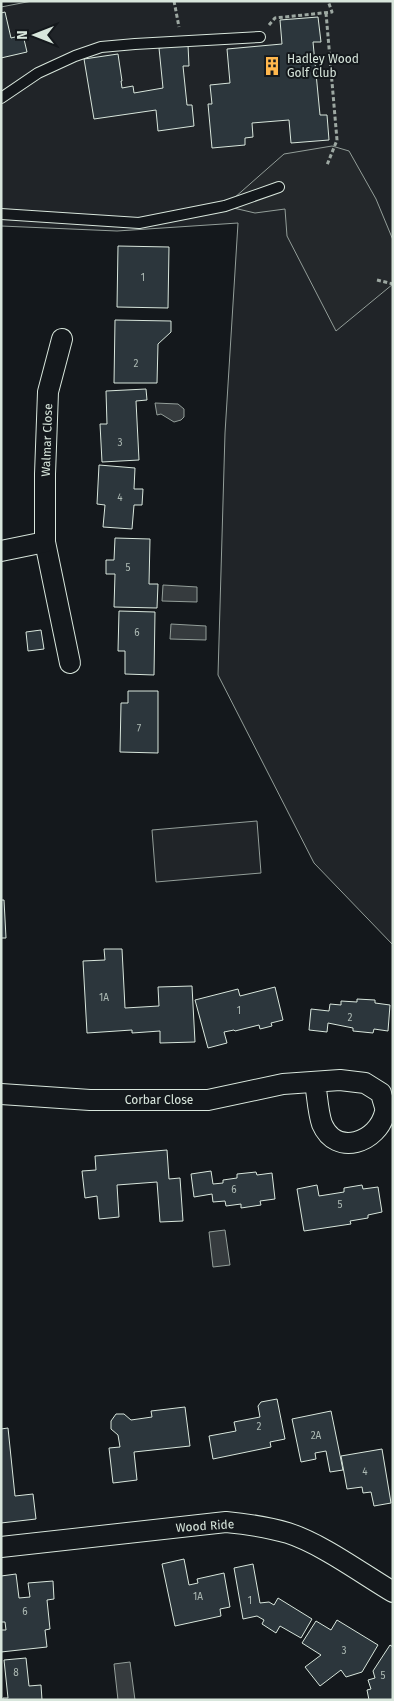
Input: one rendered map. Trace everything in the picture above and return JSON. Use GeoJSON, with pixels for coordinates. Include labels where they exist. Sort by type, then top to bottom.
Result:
{"type":"FeatureCollection","features":[{"type":"Feature","properties":{"kind":"street","name":"Walmar Close"},"geometry":{"type":"LineString","coordinates":[[62,339],[48,392],[45,542],[70,664]]}},
{"type":"Feature","properties":{"kind":"street"},"geometry":{"type":"LineString","coordinates":[[1,551],[45,542]]}},
{"type":"Feature","properties":{"kind":"street","name":"Corbar Close"},"geometry":{"type":"LineString","coordinates":[[1,1094],[90,1100],[208,1100],[283,1084],[315,1082]]}},
{"type":"Feature","properties":{"kind":"street","name":"Wood Ride"},"geometry":{"type":"LineString","coordinates":[[1,1547],[226,1522],[255,1525],[289,1533],[318,1546],[393,1592]]}},
{"type":"Feature","properties":{"kind":"lane"},"geometry":{"type":"LineString","coordinates":[[1,98],[38,73],[75,56],[101,47],[260,37]]}},
{"type":"Feature","properties":{"kind":"lane"},"geometry":{"type":"LineString","coordinates":[[1,214],[139,223],[225,206],[279,187]]}},
{"type":"Feature","properties":{"kind":"path"},"geometry":{"type":"LineString","coordinates":[[174,1],[179,30]]}},
{"type":"Feature","properties":{"kind":"path"},"geometry":{"type":"LineString","coordinates":[[260,37],[275,18],[332,12],[328,1]]}},
{"type":"Feature","properties":{"kind":"path"},"geometry":{"type":"LineString","coordinates":[[326,13],[337,140],[327,164]]}},
{"type":"Feature","properties":{"kind":"path"},"geometry":{"type":"LineString","coordinates":[[377,280],[393,284]]}},
{"type":"Feature","properties":{"kind":"shaded area"},"geometry":{"type":"Polygon","coordinates":[[[32,1],[393,1],[393,945],[314,863],[218,675],[225,433],[238,223],[117,231],[1,226],[1,7],[32,1]]]}},
{"type":"Feature","properties":{"kind":"shaded area"},"geometry":{"type":"Polygon","coordinates":[[[332,146],[349,151],[376,199],[393,240],[393,284],[336,331],[287,236],[285,209],[255,213],[225,206],[284,154],[332,146]]]}},
{"type":"Feature","properties":{"kind":"shaded area"},"geometry":{"type":"Polygon","coordinates":[[[155,403],[178,404],[184,409],[184,417],[174,422],[161,414],[157,415],[155,403]]]}},
{"type":"Feature","properties":{"kind":"shaded area"},"geometry":{"type":"Polygon","coordinates":[[[163,585],[197,587],[197,602],[162,601],[163,585]]]}},
{"type":"Feature","properties":{"kind":"shaded area"},"geometry":{"type":"Polygon","coordinates":[[[171,624],[206,626],[206,640],[170,639],[171,624]]]}},
{"type":"Feature","properties":{"kind":"shaded area"},"geometry":{"type":"Polygon","coordinates":[[[257,821],[261,873],[156,882],[152,830],[257,821]]]}},
{"type":"Feature","properties":{"kind":"shaded area"},"geometry":{"type":"Polygon","coordinates":[[[225,1230],[230,1265],[213,1267],[209,1232],[225,1230]]]}},
{"type":"Feature","properties":{"kind":"shaded area"},"geometry":{"type":"Polygon","coordinates":[[[130,1662],[135,1700],[118,1700],[114,1664],[130,1662]]]}},
{"type":"Feature","properties":{"kind":"building"},"geometry":{"type":"Polygon","coordinates":[[[5,12],[11,38],[23,35],[27,52],[1,58],[1,13],[5,12]]]}},
{"type":"Feature","properties":{"kind":"building","name":"Hadley Wood Golf Club"},"geometry":{"type":"Polygon","coordinates":[[[318,17],[321,42],[313,42],[320,115],[327,115],[329,140],[291,143],[289,120],[252,123],[253,137],[245,138],[245,145],[212,148],[208,104],[212,104],[210,85],[230,83],[227,49],[282,44],[280,20],[318,17]]]}},
{"type":"Feature","properties":{"kind":"building"},"geometry":{"type":"Polygon","coordinates":[[[188,45],[189,66],[183,66],[187,105],[192,105],[194,126],[158,131],[156,110],[94,119],[84,59],[118,54],[122,88],[133,86],[134,93],[163,88],[159,48],[188,45]]]}},
{"type":"Feature","properties":{"kind":"building"},"geometry":{"type":"Polygon","coordinates":[[[118,246],[169,247],[168,308],[117,307],[118,246]]]}},
{"type":"Feature","properties":{"kind":"building"},"geometry":{"type":"Polygon","coordinates":[[[115,320],[171,321],[171,332],[158,344],[157,383],[114,383],[115,320]]]}},
{"type":"Feature","properties":{"kind":"building"},"geometry":{"type":"Polygon","coordinates":[[[146,389],[147,400],[136,401],[139,460],[102,462],[100,424],[107,424],[106,391],[146,389]]]}},
{"type":"Feature","properties":{"kind":"building"},"geometry":{"type":"Polygon","coordinates":[[[99,465],[135,468],[134,489],[143,489],[142,505],[134,505],[132,529],[103,527],[105,505],[97,504],[99,465]]]}},
{"type":"Feature","properties":{"kind":"building"},"geometry":{"type":"Polygon","coordinates":[[[115,538],[150,539],[149,584],[158,584],[157,608],[114,607],[115,574],[106,574],[106,560],[114,560],[115,538]]]}},
{"type":"Feature","properties":{"kind":"building"},"geometry":{"type":"Polygon","coordinates":[[[119,611],[155,612],[154,675],[125,674],[125,651],[118,651],[119,611]]]}},
{"type":"Feature","properties":{"kind":"building"},"geometry":{"type":"Polygon","coordinates":[[[41,630],[44,649],[28,651],[26,632],[41,630]]]}},
{"type":"Feature","properties":{"kind":"building"},"geometry":{"type":"Polygon","coordinates":[[[128,691],[158,691],[158,753],[120,752],[121,703],[128,703],[128,691]]]}},
{"type":"Feature","properties":{"kind":"building"},"geometry":{"type":"Polygon","coordinates":[[[1,900],[4,900],[6,938],[1,938],[1,900]]]}},
{"type":"Feature","properties":{"kind":"building"},"geometry":{"type":"Polygon","coordinates":[[[104,949],[122,949],[125,1008],[159,1006],[158,987],[192,986],[195,1042],[160,1043],[160,1031],[132,1033],[132,1030],[87,1033],[83,961],[105,960],[104,949]]]}},
{"type":"Feature","properties":{"kind":"building"},"geometry":{"type":"Polygon","coordinates":[[[275,987],[283,1020],[271,1023],[272,1026],[260,1029],[259,1025],[224,1032],[227,1043],[208,1048],[195,1000],[238,989],[240,996],[275,987]]]}},
{"type":"Feature","properties":{"kind":"building"},"geometry":{"type":"Polygon","coordinates":[[[357,999],[375,1000],[375,1003],[390,1005],[388,1031],[374,1029],[373,1033],[353,1031],[353,1028],[328,1023],[327,1032],[309,1030],[311,1009],[329,1011],[330,1004],[341,1005],[341,1001],[357,1002],[357,999]]]}},
{"type":"Feature","properties":{"kind":"building"},"geometry":{"type":"Polygon","coordinates":[[[167,1150],[169,1179],[180,1178],[183,1221],[160,1222],[157,1182],[117,1185],[119,1217],[99,1219],[97,1196],[85,1198],[82,1171],[96,1170],[95,1156],[167,1150]]]}},
{"type":"Feature","properties":{"kind":"building"},"geometry":{"type":"Polygon","coordinates":[[[211,1171],[213,1184],[237,1178],[237,1174],[256,1172],[257,1175],[272,1173],[275,1199],[260,1201],[261,1205],[241,1208],[241,1204],[226,1206],[225,1201],[213,1202],[212,1194],[194,1197],[191,1174],[211,1171]]]}},
{"type":"Feature","properties":{"kind":"building"},"geometry":{"type":"Polygon","coordinates":[[[317,1185],[319,1196],[344,1192],[344,1188],[362,1185],[363,1189],[378,1187],[382,1212],[368,1215],[368,1218],[350,1221],[351,1224],[304,1231],[297,1189],[317,1185]]]}},
{"type":"Feature","properties":{"kind":"building"},"geometry":{"type":"Polygon","coordinates":[[[277,1399],[285,1439],[270,1442],[271,1447],[213,1459],[209,1436],[236,1431],[234,1422],[260,1417],[258,1406],[261,1402],[277,1399]]]}},
{"type":"Feature","properties":{"kind":"building"},"geometry":{"type":"Polygon","coordinates":[[[185,1407],[190,1446],[134,1452],[137,1480],[113,1483],[109,1448],[120,1447],[118,1435],[111,1429],[111,1421],[116,1414],[124,1414],[131,1420],[152,1417],[151,1411],[185,1407]]]}},
{"type":"Feature","properties":{"kind":"building"},"geometry":{"type":"Polygon","coordinates":[[[331,1411],[343,1470],[330,1472],[326,1451],[315,1453],[316,1459],[301,1462],[292,1419],[331,1411]]]}},
{"type":"Feature","properties":{"kind":"building"},"geometry":{"type":"Polygon","coordinates":[[[8,1428],[15,1496],[33,1494],[36,1519],[1,1523],[1,1429],[8,1428]]]}},
{"type":"Feature","properties":{"kind":"building"},"geometry":{"type":"Polygon","coordinates":[[[382,1449],[391,1503],[374,1506],[371,1492],[363,1493],[362,1487],[347,1489],[341,1456],[382,1449]]]}},
{"type":"Feature","properties":{"kind":"building"},"geometry":{"type":"Polygon","coordinates":[[[184,1559],[189,1585],[198,1583],[197,1579],[224,1573],[230,1607],[220,1609],[221,1616],[175,1626],[162,1564],[184,1559]]]}},
{"type":"Feature","properties":{"kind":"building"},"geometry":{"type":"Polygon","coordinates":[[[253,1564],[260,1603],[269,1602],[274,1605],[278,1598],[312,1619],[301,1638],[280,1626],[276,1633],[262,1624],[264,1620],[257,1616],[243,1619],[234,1568],[253,1564]]]}},
{"type":"Feature","properties":{"kind":"building"},"geometry":{"type":"Polygon","coordinates":[[[16,1574],[19,1598],[30,1597],[28,1583],[53,1581],[54,1599],[47,1600],[50,1629],[45,1630],[47,1647],[1,1652],[1,1630],[6,1630],[5,1622],[1,1622],[1,1576],[16,1574]]]}},
{"type":"Feature","properties":{"kind":"building"},"geometry":{"type":"Polygon","coordinates":[[[337,1620],[378,1645],[362,1672],[346,1677],[341,1670],[320,1686],[305,1667],[321,1655],[302,1643],[316,1621],[331,1630],[337,1620]]]}},
{"type":"Feature","properties":{"kind":"building"},"geometry":{"type":"Polygon","coordinates":[[[390,1645],[393,1647],[393,1700],[369,1700],[367,1690],[371,1689],[368,1680],[375,1678],[373,1671],[390,1645]]]}},
{"type":"Feature","properties":{"kind":"building"},"geometry":{"type":"Polygon","coordinates":[[[26,1658],[29,1686],[41,1685],[42,1700],[3,1700],[3,1698],[8,1698],[4,1660],[26,1658]]]}},
{"type":"Feature","properties":{"kind":"place","name":"Hadley Wood Golf Club"},"geometry":{"type":"Point","coordinates":[272,66]}}]}
